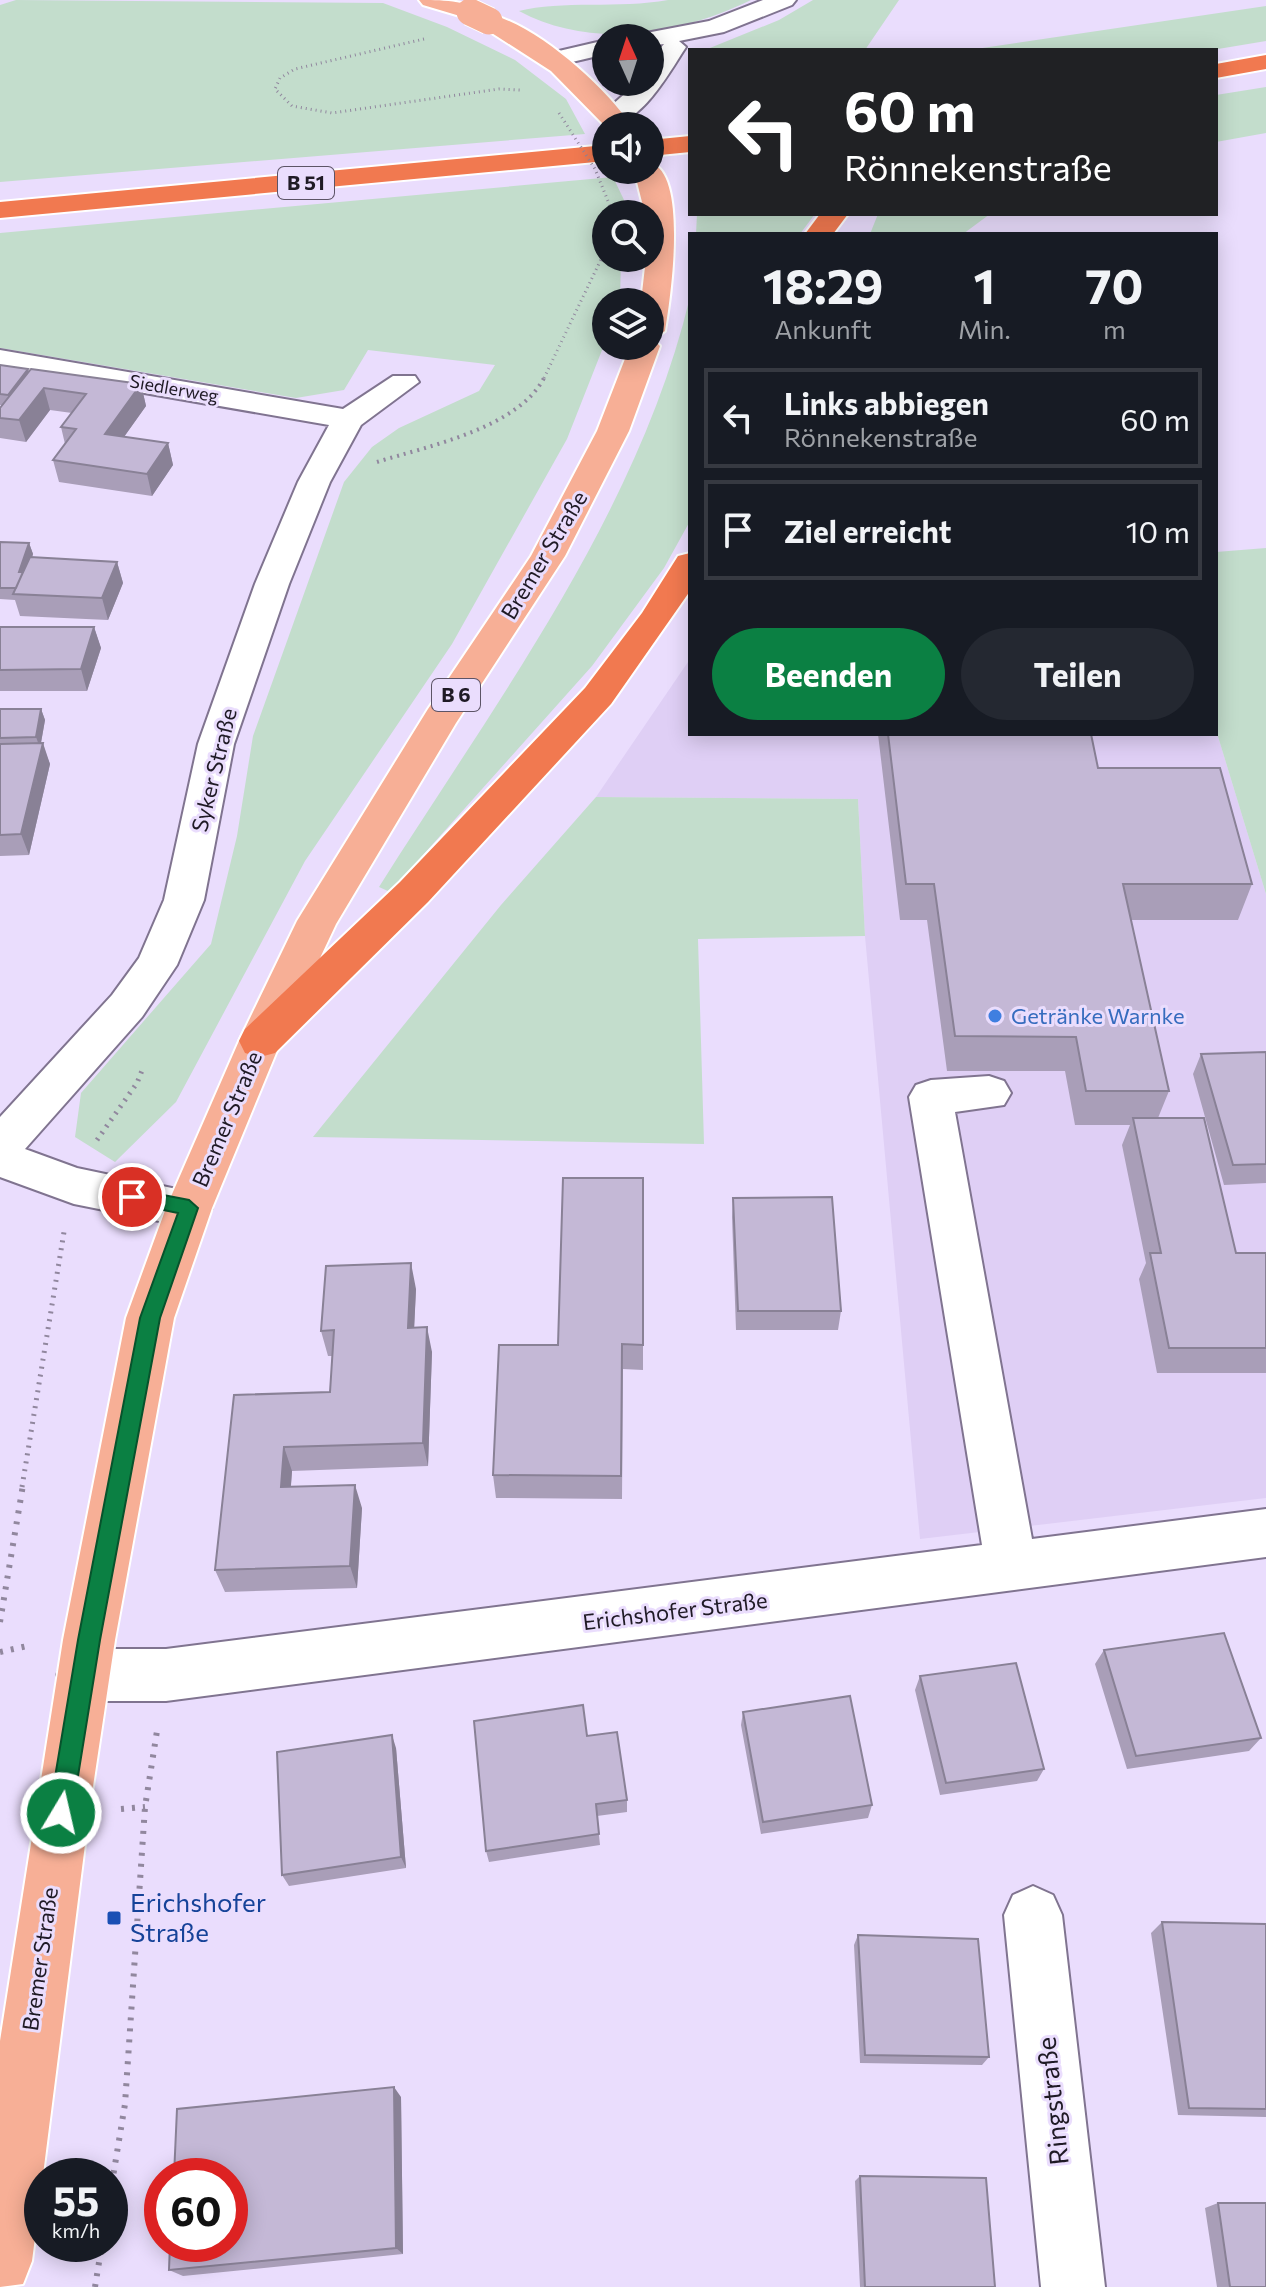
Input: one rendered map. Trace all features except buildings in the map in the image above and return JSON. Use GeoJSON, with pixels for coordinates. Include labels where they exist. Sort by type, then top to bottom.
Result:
{"type":"FeatureCollection","features":[{"type":"Feature","properties":{"kind":"highway"},"geometry":{"type":"LineString","coordinates":[[1218,71],[1266,62]]}},
{"type":"Feature","properties":{"kind":"highway"},"geometry":{"type":"LineString","coordinates":[[664,157],[688,145]]}},
{"type":"Feature","properties":{"kind":"highway","name":"B 51"},"geometry":{"type":"LineString","coordinates":[[2,209],[592,154]]}},
{"type":"Feature","properties":{"kind":"highway","name":"B 6"},"geometry":{"type":"LineString","coordinates":[[260,1041],[414,892],[598,696],[656,619],[688,566]]}},
{"type":"Feature","properties":{"kind":"main road"},"geometry":{"type":"LineString","coordinates":[[431,0],[479,17],[555,59],[594,95],[607,112]]}},
{"type":"Feature","properties":{"kind":"main road"},"geometry":{"type":"LineString","coordinates":[[654,184],[659,205],[661,249],[656,288]]}},
{"type":"Feature","properties":{"kind":"main road","name":"Bremer Straße"},"geometry":{"type":"LineString","coordinates":[[0,2261],[46,1911],[84,1675],[150,1318],[189,1208],[260,1041],[317,921],[441,718],[548,556],[613,431],[640,360]]}},
{"type":"Feature","properties":{"kind":"street"},"geometry":{"type":"LineString","coordinates":[[664,50],[784,0]]}},
{"type":"Feature","properties":{"kind":"street"},"geometry":{"type":"LineString","coordinates":[[664,36],[715,27]]}},
{"type":"Feature","properties":{"kind":"street"},"geometry":{"type":"LineString","coordinates":[[555,59],[592,50]]}},
{"type":"Feature","properties":{"kind":"street"},"geometry":{"type":"LineString","coordinates":[[555,59],[592,62]]}},
{"type":"Feature","properties":{"kind":"street"},"geometry":{"type":"LineString","coordinates":[[626,112],[641,96]]}},
{"type":"Feature","properties":{"kind":"street","name":"Siedlerweg"},"geometry":{"type":"LineString","coordinates":[[0,359],[348,419]]}},
{"type":"Feature","properties":{"kind":"street","name":"Syker Straße"},"geometry":{"type":"LineString","coordinates":[[0,1146],[127,1006],[157,965],[184,900],[216,744],[272,584],[314,482],[348,419],[404,382]]}},
{"type":"Feature","properties":{"kind":"street"},"geometry":{"type":"LineString","coordinates":[[989,1093],[931,1097],[1011,1568]]}},
{"type":"Feature","properties":{"kind":"street"},"geometry":{"type":"LineString","coordinates":[[0,1158],[74,1186],[189,1208]]}},
{"type":"Feature","properties":{"kind":"street","name":"Erichshofer Straße"},"geometry":{"type":"LineString","coordinates":[[84,1675],[166,1675],[1266,1533]]}},
{"type":"Feature","properties":{"kind":"street","name":"Ringstraße"},"geometry":{"type":"LineString","coordinates":[[1033,1915],[1073,2287]]}},
{"type":"Feature","properties":{"kind":"path"},"geometry":{"type":"LineString","coordinates":[[432,37],[394,49],[295,69],[280,78],[275,89],[289,105],[308,112],[332,113],[499,89],[526,90]]}},
{"type":"Feature","properties":{"kind":"path"},"geometry":{"type":"LineString","coordinates":[[553,106],[595,169],[608,200]]}},
{"type":"Feature","properties":{"kind":"path"},"geometry":{"type":"LineString","coordinates":[[314,482],[457,437],[510,413],[536,394],[595,272]]}},
{"type":"Feature","properties":{"kind":"path"},"geometry":{"type":"LineString","coordinates":[[0,1622],[74,1186],[105,1125],[137,1083],[146,1061]]}},
{"type":"Feature","properties":{"kind":"path"},"geometry":{"type":"LineString","coordinates":[[116,2158],[125,2104],[145,1807],[166,1675]]}},
{"type":"Feature","properties":{"kind":"path"},"geometry":{"type":"LineString","coordinates":[[95,2287],[99,2262]]}},
{"type":"Feature","properties":{"kind":"shaded area"},"geometry":{"type":"Polygon","coordinates":[[[688,662],[688,736],[1218,736],[1266,894],[1266,1498],[920,1539],[865,936],[858,799],[596,797],[688,662]]]}},
{"type":"Feature","properties":{"kind":"green space"},"geometry":{"type":"Polygon","coordinates":[[[16,0],[383,3],[447,27],[515,60],[566,99],[585,134],[0,182],[0,5],[16,0]]]}},
{"type":"Feature","properties":{"kind":"green space"},"geometry":{"type":"Polygon","coordinates":[[[668,0],[751,0],[695,22],[665,29],[664,24],[592,24],[592,33],[547,23],[519,11],[553,6],[668,0]]]}},
{"type":"Feature","properties":{"kind":"green space"},"geometry":{"type":"Polygon","coordinates":[[[813,0],[899,0],[866,48],[710,48],[779,20],[813,0]]]}},
{"type":"Feature","properties":{"kind":"green space"},"geometry":{"type":"Polygon","coordinates":[[[1266,6],[1266,41],[1218,49],[982,48],[1266,6]]]}},
{"type":"Feature","properties":{"kind":"green space"},"geometry":{"type":"Polygon","coordinates":[[[1266,87],[1266,133],[1218,142],[1218,95],[1266,87]]]}},
{"type":"Feature","properties":{"kind":"green space"},"geometry":{"type":"Polygon","coordinates":[[[592,179],[592,184],[616,184],[624,200],[592,200],[592,272],[621,272],[620,288],[592,288],[592,360],[598,360],[567,439],[452,644],[305,861],[176,1102],[115,1162],[75,1137],[81,1093],[211,944],[237,836],[253,736],[344,482],[372,447],[399,428],[479,391],[495,365],[368,350],[344,390],[296,398],[0,348],[0,233],[592,179]]]}},
{"type":"Feature","properties":{"kind":"green space"},"geometry":{"type":"Polygon","coordinates":[[[697,216],[814,216],[802,232],[696,232],[697,216]]]}},
{"type":"Feature","properties":{"kind":"green space"},"geometry":{"type":"Polygon","coordinates":[[[877,216],[987,216],[966,232],[871,232],[877,216]]]}},
{"type":"Feature","properties":{"kind":"green space"},"geometry":{"type":"Polygon","coordinates":[[[688,304],[688,525],[664,568],[592,666],[390,892],[379,887],[559,604],[600,530],[636,455],[667,377],[688,304]]]}},
{"type":"Feature","properties":{"kind":"green space"},"geometry":{"type":"Polygon","coordinates":[[[1266,548],[1266,894],[1218,736],[1218,552],[1266,548]]]}},
{"type":"Feature","properties":{"kind":"green space"},"geometry":{"type":"Polygon","coordinates":[[[596,797],[858,799],[865,936],[698,939],[704,1144],[313,1137],[501,905],[596,797]]]}},
{"type":"Feature","properties":{"kind":"place","name":"Getränke Warnke"},"geometry":{"type":"Point","coordinates":[995,1016]}},
{"type":"Feature","properties":{"kind":"place","name":"Erichshofer Straße"},"geometry":{"type":"Point","coordinates":[114,1918]}},
{"type":"Feature","properties":{"kind":"route"},"geometry":{"type":"LineString","coordinates":[[61,1813],[89,1640],[150,1318],[189,1208],[132,1197]]}}]}
